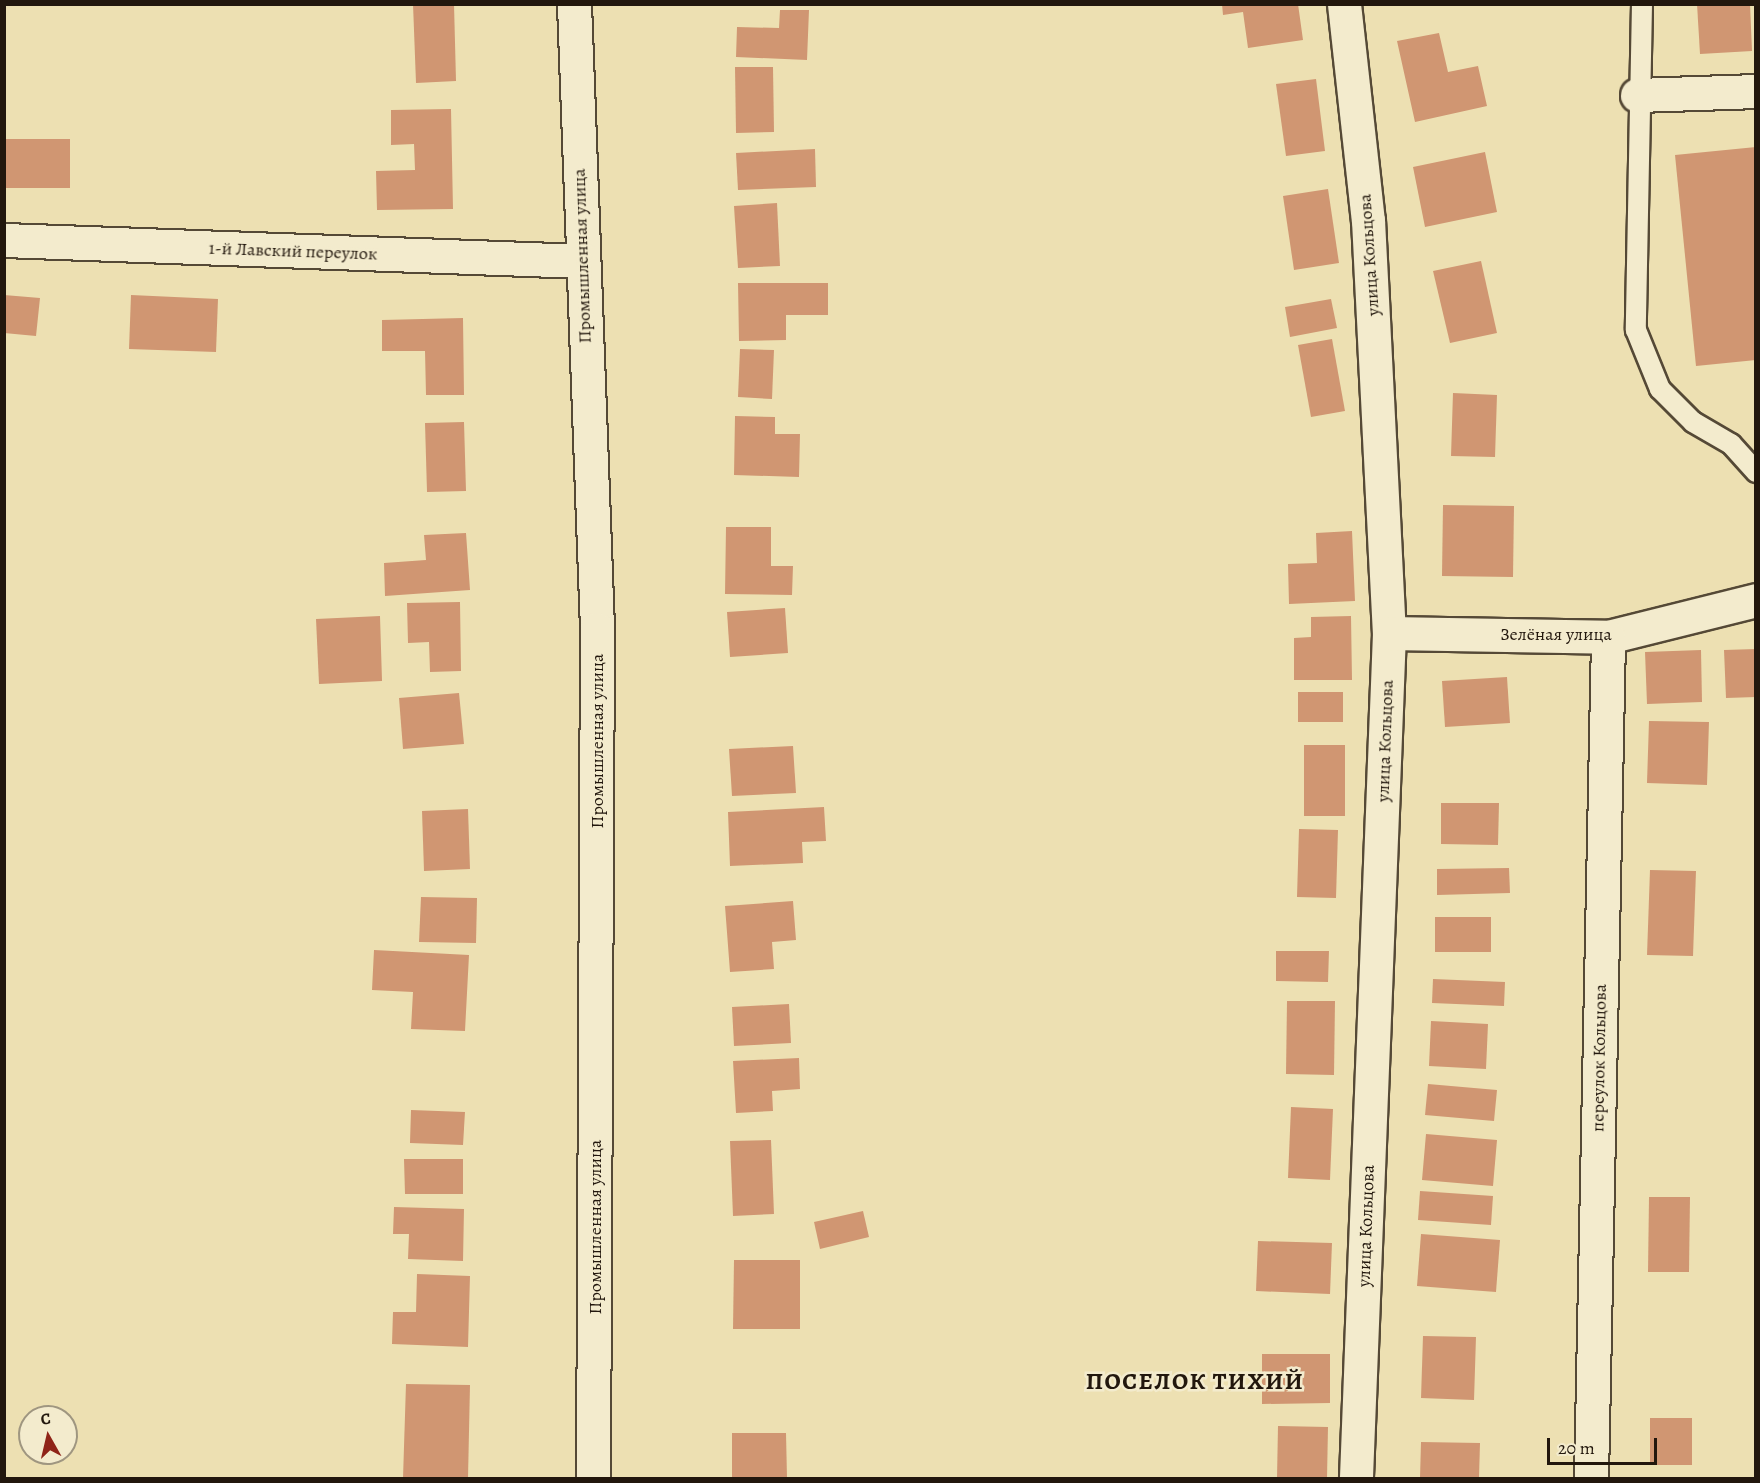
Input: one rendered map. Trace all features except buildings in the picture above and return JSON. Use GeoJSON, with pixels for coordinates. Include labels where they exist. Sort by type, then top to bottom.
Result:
{"type":"FeatureCollection","features":[{"type":"Feature","properties":{"kind":"street","name":"Промышленная улица"},"geometry":{"type":"LineString","coordinates":[[574,4],[597,629],[593,1479]]}},
{"type":"Feature","properties":{"kind":"street","name":"улица Кольцова"},"geometry":{"type":"LineString","coordinates":[[1344,4],[1368,220],[1389,633],[1356,1479]]}},
{"type":"Feature","properties":{"kind":"street"},"geometry":{"type":"LineString","coordinates":[[1637,95],[1755,91]]}},
{"type":"Feature","properties":{"kind":"street","name":"1-й Лавский переулок"},"geometry":{"type":"LineString","coordinates":[[4,240],[582,261]]}},
{"type":"Feature","properties":{"kind":"street","name":"Зелёная улица"},"geometry":{"type":"LineString","coordinates":[[1389,633],[1608,637],[1755,600]]}},
{"type":"Feature","properties":{"kind":"street","name":"переулок Кольцова"},"geometry":{"type":"LineString","coordinates":[[1591,1479],[1608,637]]}},
{"type":"Feature","properties":{"kind":"lane"},"geometry":{"type":"LineString","coordinates":[[1642,4],[1637,95],[1636,330],[1660,389],[1693,422],[1731,444],[1755,472]]}},
{"type":"Feature","properties":{"kind":"district","name":"ПОСЕЛОК ТИХИЙ"},"geometry":{"type":"Point","coordinates":[1195,1382]}}]}
